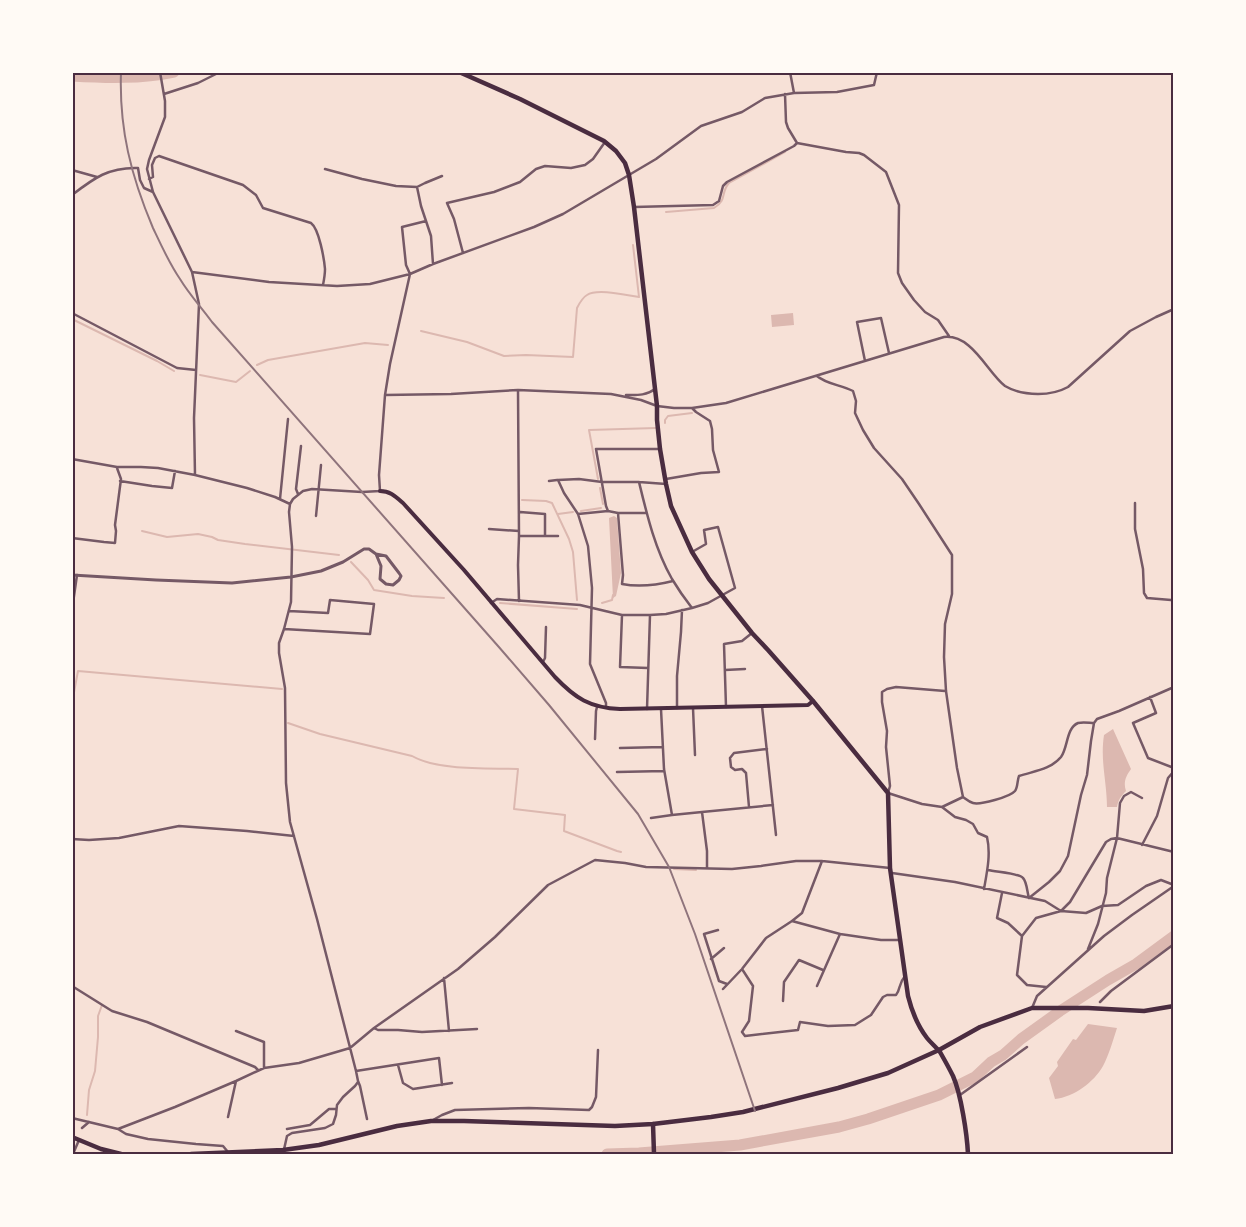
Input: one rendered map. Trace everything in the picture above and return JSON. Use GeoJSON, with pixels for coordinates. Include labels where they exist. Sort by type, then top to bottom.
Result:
{"type":"FeatureCollection","features":[{"type":"Feature","properties":{"kind":"main road"},"geometry":{"type":"LineString","coordinates":[[459,72],[520,99],[605,142],[616,151],[625,163],[629,175],[634,207],[657,406],[660,450],[671,506],[692,552],[710,579],[752,633],[813,701],[888,793],[891,871],[908,996],[919,1026],[939,1050],[953,1076],[959,1094],[968,1154]]}},
{"type":"Feature","properties":{"kind":"main road"},"geometry":{"type":"LineString","coordinates":[[380,491],[386,491],[403,502],[568,691],[579,699],[606,709],[808,705],[813,701]]}},
{"type":"Feature","properties":{"kind":"main road"},"geometry":{"type":"LineString","coordinates":[[191,1154],[283,1152],[397,1126],[431,1121],[615,1126],[653,1124],[711,1117],[743,1112],[888,1073],[939,1050],[980,1027],[1032,1008],[1144,1011],[1174,1006]]}},
{"type":"Feature","properties":{"kind":"main road"},"geometry":{"type":"LineString","coordinates":[[653,1124],[654,1154]]}},
{"type":"Feature","properties":{"kind":"main road"},"geometry":{"type":"LineString","coordinates":[[72,1137],[121,1154]]}},
{"type":"Feature","properties":{"kind":"street"},"geometry":{"type":"LineString","coordinates":[[160,72],[164,94],[165,117],[147,169],[152,192],[192,272],[198,304],[194,418],[195,475]]}},
{"type":"Feature","properties":{"kind":"street"},"geometry":{"type":"LineString","coordinates":[[164,94],[198,83],[220,72]]}},
{"type":"Feature","properties":{"kind":"street"},"geometry":{"type":"LineString","coordinates":[[790,72],[794,93]]}},
{"type":"Feature","properties":{"kind":"street"},"geometry":{"type":"LineString","coordinates":[[192,272],[269,282],[336,286],[370,284],[410,274],[563,214],[656,159],[701,126],[742,112],[765,98],[794,93],[837,92],[874,85],[877,72]]}},
{"type":"Feature","properties":{"kind":"street"},"geometry":{"type":"LineString","coordinates":[[785,94],[786,122],[797,143],[859,153],[886,172],[899,205],[898,273],[902,283],[925,312],[938,320],[949,336],[968,345],[1004,384],[1012,389],[1030,394],[1061,391],[1130,331],[1174,309]]}},
{"type":"Feature","properties":{"kind":"street"},"geometry":{"type":"LineString","coordinates":[[463,253],[454,219],[447,203],[494,192],[520,182],[536,169],[545,166],[571,168],[585,165],[593,160],[605,142]]}},
{"type":"Feature","properties":{"kind":"street"},"geometry":{"type":"LineString","coordinates":[[634,207],[713,205],[719,201],[727,182],[797,143]]}},
{"type":"Feature","properties":{"kind":"street"},"geometry":{"type":"LineString","coordinates":[[149,179],[153,177],[152,165],[155,158],[159,156],[243,185],[256,195],[263,208],[311,223],[314,226],[324,259],[323,285]]}},
{"type":"Feature","properties":{"kind":"street"},"geometry":{"type":"LineString","coordinates":[[72,195],[97,176],[115,170],[138,168],[140,180],[144,188],[152,192]]}},
{"type":"Feature","properties":{"kind":"street"},"geometry":{"type":"LineString","coordinates":[[325,168],[362,179],[396,186],[417,187],[442,176]]}},
{"type":"Feature","properties":{"kind":"street"},"geometry":{"type":"LineString","coordinates":[[72,170],[97,176]]}},
{"type":"Feature","properties":{"kind":"street"},"geometry":{"type":"LineString","coordinates":[[417,187],[431,236],[433,264]]}},
{"type":"Feature","properties":{"kind":"street"},"geometry":{"type":"LineString","coordinates":[[367,1118],[317,919],[290,822],[286,783],[285,688],[278,653],[279,643],[291,602],[292,547],[290,504],[298,494],[308,489],[380,491],[379,475],[385,395],[410,274],[406,265],[402,227],[426,221]]}},
{"type":"Feature","properties":{"kind":"street"},"geometry":{"type":"LineString","coordinates":[[72,314],[177,368],[196,370]]}},
{"type":"Feature","properties":{"kind":"street"},"geometry":{"type":"LineString","coordinates":[[865,361],[857,322],[881,318],[889,353]]}},
{"type":"Feature","properties":{"kind":"street"},"geometry":{"type":"LineString","coordinates":[[622,395],[657,406],[674,408],[692,408],[726,403],[949,336]]}},
{"type":"Feature","properties":{"kind":"street"},"geometry":{"type":"LineString","coordinates":[[817,376],[822,380],[852,391],[856,402],[855,413],[863,430],[874,448],[907,485],[952,555],[952,594],[945,624],[944,657],[946,691],[962,797],[976,804],[1014,793],[1019,776],[1050,766],[1061,757],[1072,728],[1079,723],[1094,723]]}},
{"type":"Feature","properties":{"kind":"street"},"geometry":{"type":"LineString","coordinates":[[385,395],[518,390],[646,395],[655,389]]}},
{"type":"Feature","properties":{"kind":"street"},"geometry":{"type":"LineString","coordinates":[[518,390],[519,601]]}},
{"type":"Feature","properties":{"kind":"street"},"geometry":{"type":"LineString","coordinates":[[549,481],[579,479],[602,482],[666,482],[701,473],[719,472],[713,450],[710,421],[692,408]]}},
{"type":"Feature","properties":{"kind":"street"},"geometry":{"type":"LineString","coordinates":[[280,499],[288,420]]}},
{"type":"Feature","properties":{"kind":"street"},"geometry":{"type":"LineString","coordinates":[[298,494],[296,489],[301,446]]}},
{"type":"Feature","properties":{"kind":"street"},"geometry":{"type":"LineString","coordinates":[[608,511],[596,449],[660,450]]}},
{"type":"Feature","properties":{"kind":"street"},"geometry":{"type":"LineString","coordinates":[[72,459],[117,467],[141,467],[176,471],[247,488],[290,504]]}},
{"type":"Feature","properties":{"kind":"street"},"geometry":{"type":"LineString","coordinates":[[316,516],[321,465]]}},
{"type":"Feature","properties":{"kind":"street"},"geometry":{"type":"LineString","coordinates":[[72,538],[115,543],[120,481],[117,467]]}},
{"type":"Feature","properties":{"kind":"street"},"geometry":{"type":"LineString","coordinates":[[120,481],[172,488],[176,471]]}},
{"type":"Feature","properties":{"kind":"street"},"geometry":{"type":"LineString","coordinates":[[558,480],[578,514],[588,546],[592,588],[590,664],[606,702],[606,709]]}},
{"type":"Feature","properties":{"kind":"street"},"geometry":{"type":"LineString","coordinates":[[639,482],[646,513],[657,546],[673,581],[692,608]]}},
{"type":"Feature","properties":{"kind":"street"},"geometry":{"type":"LineString","coordinates":[[1135,503],[1135,529],[1143,569],[1144,594],[1147,598],[1171,600],[1174,602]]}},
{"type":"Feature","properties":{"kind":"street"},"geometry":{"type":"LineString","coordinates":[[578,514],[608,511],[646,513]]}},
{"type":"Feature","properties":{"kind":"street"},"geometry":{"type":"LineString","coordinates":[[519,512],[545,514],[545,536]]}},
{"type":"Feature","properties":{"kind":"street"},"geometry":{"type":"LineString","coordinates":[[618,513],[623,574],[622,584],[673,581]]}},
{"type":"Feature","properties":{"kind":"street"},"geometry":{"type":"LineString","coordinates":[[491,602],[497,599],[580,605],[622,615],[650,615],[666,614],[708,603],[735,588],[718,527],[704,530],[706,544],[692,552]]}},
{"type":"Feature","properties":{"kind":"street"},"geometry":{"type":"LineString","coordinates":[[489,529],[519,531]]}},
{"type":"Feature","properties":{"kind":"street"},"geometry":{"type":"LineString","coordinates":[[519,536],[558,536]]}},
{"type":"Feature","properties":{"kind":"street"},"geometry":{"type":"LineString","coordinates":[[72,610],[75,575],[232,583],[308,575],[336,566],[364,549],[369,549],[376,554],[386,556],[401,576],[393,585],[386,584],[380,579],[381,566],[376,554]]}},
{"type":"Feature","properties":{"kind":"street"},"geometry":{"type":"LineString","coordinates":[[284,629],[370,634],[374,604],[330,600],[328,614],[289,611]]}},
{"type":"Feature","properties":{"kind":"street"},"geometry":{"type":"LineString","coordinates":[[677,708],[676,676],[682,610]]}},
{"type":"Feature","properties":{"kind":"street"},"geometry":{"type":"LineString","coordinates":[[622,615],[620,667],[648,668]]}},
{"type":"Feature","properties":{"kind":"street"},"geometry":{"type":"LineString","coordinates":[[647,709],[650,615]]}},
{"type":"Feature","properties":{"kind":"street"},"geometry":{"type":"LineString","coordinates":[[1174,623],[1174,629]]}},
{"type":"Feature","properties":{"kind":"street"},"geometry":{"type":"LineString","coordinates":[[543,662],[545,658],[546,627]]}},
{"type":"Feature","properties":{"kind":"street"},"geometry":{"type":"LineString","coordinates":[[726,707],[724,644],[742,641],[752,633]]}},
{"type":"Feature","properties":{"kind":"street"},"geometry":{"type":"LineString","coordinates":[[725,670],[745,669]]}},
{"type":"Feature","properties":{"kind":"street"},"geometry":{"type":"LineString","coordinates":[[1029,898],[1055,877],[1068,856],[1087,775],[1090,741],[1094,723],[1098,718],[1174,687]]}},
{"type":"Feature","properties":{"kind":"street"},"geometry":{"type":"LineString","coordinates":[[946,691],[896,688],[887,689],[882,692],[890,786],[888,793],[922,804],[942,807],[954,817],[973,824],[978,833],[987,838],[989,846],[988,870],[984,889]]}},
{"type":"Feature","properties":{"kind":"street"},"geometry":{"type":"LineString","coordinates":[[1142,845],[1157,816],[1168,778],[1174,769],[1148,758],[1133,723],[1156,713],[1150,697]]}},
{"type":"Feature","properties":{"kind":"street"},"geometry":{"type":"LineString","coordinates":[[762,706],[776,835]]}},
{"type":"Feature","properties":{"kind":"street"},"geometry":{"type":"LineString","coordinates":[[595,738],[597,707]]}},
{"type":"Feature","properties":{"kind":"street"},"geometry":{"type":"LineString","coordinates":[[693,708],[695,755]]}},
{"type":"Feature","properties":{"kind":"street"},"geometry":{"type":"LineString","coordinates":[[661,709],[664,771],[672,815]]}},
{"type":"Feature","properties":{"kind":"street"},"geometry":{"type":"LineString","coordinates":[[620,748],[663,747]]}},
{"type":"Feature","properties":{"kind":"street"},"geometry":{"type":"LineString","coordinates":[[749,807],[746,773],[731,767],[730,758],[734,753],[767,749]]}},
{"type":"Feature","properties":{"kind":"street"},"geometry":{"type":"LineString","coordinates":[[617,772],[664,771]]}},
{"type":"Feature","properties":{"kind":"street"},"geometry":{"type":"LineString","coordinates":[[1088,950],[1098,924],[1106,893],[1107,878],[1117,838],[1120,803],[1124,796],[1131,792],[1142,798]]}},
{"type":"Feature","properties":{"kind":"street"},"geometry":{"type":"LineString","coordinates":[[942,807],[962,797]]}},
{"type":"Feature","properties":{"kind":"street"},"geometry":{"type":"LineString","coordinates":[[651,818],[773,805]]}},
{"type":"Feature","properties":{"kind":"street"},"geometry":{"type":"LineString","coordinates":[[702,812],[707,851],[707,868]]}},
{"type":"Feature","properties":{"kind":"street"},"geometry":{"type":"LineString","coordinates":[[72,839],[119,838],[179,826],[294,836]]}},
{"type":"Feature","properties":{"kind":"street"},"geometry":{"type":"LineString","coordinates":[[1061,910],[1070,902],[1106,842],[1111,839],[1117,838],[1174,852]]}},
{"type":"Feature","properties":{"kind":"street"},"geometry":{"type":"LineString","coordinates":[[118,1128],[176,1107],[258,1070],[299,1064],[350,1048],[374,1028],[458,969],[548,885],[595,860],[646,867],[732,869],[796,861],[822,861],[955,882],[1045,901],[1061,910]]}},
{"type":"Feature","properties":{"kind":"street"},"geometry":{"type":"LineString","coordinates":[[723,989],[742,969],[766,938],[802,913],[822,861]]}},
{"type":"Feature","properties":{"kind":"street"},"geometry":{"type":"LineString","coordinates":[[988,870],[1015,874],[1022,877],[1025,881],[1029,898]]}},
{"type":"Feature","properties":{"kind":"street"},"geometry":{"type":"LineString","coordinates":[[1047,987],[1027,985],[1017,975],[1022,936],[1036,918],[1061,910],[1086,912],[1102,906],[1118,905],[1146,886],[1161,880],[1174,886]]}},
{"type":"Feature","properties":{"kind":"street"},"geometry":{"type":"LineString","coordinates":[[1032,1008],[1037,996],[1104,936],[1174,886]]}},
{"type":"Feature","properties":{"kind":"street"},"geometry":{"type":"LineString","coordinates":[[1002,892],[997,918],[1008,923],[1022,936]]}},
{"type":"Feature","properties":{"kind":"street"},"geometry":{"type":"LineString","coordinates":[[792,921],[840,934],[881,940],[899,940]]}},
{"type":"Feature","properties":{"kind":"street"},"geometry":{"type":"LineString","coordinates":[[718,930],[704,934],[719,981],[728,984]]}},
{"type":"Feature","properties":{"kind":"street"},"geometry":{"type":"LineString","coordinates":[[817,986],[840,934]]}},
{"type":"Feature","properties":{"kind":"street"},"geometry":{"type":"LineString","coordinates":[[1100,1002],[1111,991],[1174,944]]}},
{"type":"Feature","properties":{"kind":"street"},"geometry":{"type":"LineString","coordinates":[[712,959],[724,948]]}},
{"type":"Feature","properties":{"kind":"street"},"geometry":{"type":"LineString","coordinates":[[783,1001],[784,982],[800,960],[823,970]]}},
{"type":"Feature","properties":{"kind":"street"},"geometry":{"type":"LineString","coordinates":[[742,969],[753,986],[750,1021],[742,1032],[745,1036],[798,1030],[800,1022],[828,1026],[855,1025],[871,1015],[883,997],[896,995],[899,991],[900,982],[905,976]]}},
{"type":"Feature","properties":{"kind":"street"},"geometry":{"type":"LineString","coordinates":[[444,978],[449,1031]]}},
{"type":"Feature","properties":{"kind":"street"},"geometry":{"type":"LineString","coordinates":[[72,986],[112,1011],[147,1022],[258,1070]]}},
{"type":"Feature","properties":{"kind":"street"},"geometry":{"type":"LineString","coordinates":[[374,1028],[378,1030],[422,1032],[477,1029]]}},
{"type":"Feature","properties":{"kind":"street"},"geometry":{"type":"LineString","coordinates":[[236,1031],[264,1042],[264,1068]]}},
{"type":"Feature","properties":{"kind":"street"},"geometry":{"type":"LineString","coordinates":[[959,1094],[1027,1047]]}},
{"type":"Feature","properties":{"kind":"street"},"geometry":{"type":"LineString","coordinates":[[431,1121],[455,1110],[529,1108],[589,1110],[592,1108],[596,1096],[598,1050]]}},
{"type":"Feature","properties":{"kind":"street"},"geometry":{"type":"LineString","coordinates":[[356,1071],[439,1058],[442,1085]]}},
{"type":"Feature","properties":{"kind":"street"},"geometry":{"type":"LineString","coordinates":[[398,1065],[403,1083],[413,1089],[452,1083]]}},
{"type":"Feature","properties":{"kind":"street"},"geometry":{"type":"LineString","coordinates":[[228,1117],[236,1081]]}},
{"type":"Feature","properties":{"kind":"street"},"geometry":{"type":"LineString","coordinates":[[283,1152],[287,1136],[292,1133],[325,1128],[333,1124],[336,1116],[336,1105],[358,1082]]}},
{"type":"Feature","properties":{"kind":"street"},"geometry":{"type":"LineString","coordinates":[[287,1129],[310,1125],[330,1109],[336,1109]]}},
{"type":"Feature","properties":{"kind":"street"},"geometry":{"type":"LineString","coordinates":[[72,1118],[118,1128],[126,1134],[148,1139],[223,1146],[229,1153]]}},
{"type":"Feature","properties":{"kind":"street"},"geometry":{"type":"LineString","coordinates":[[82,1128],[89,1122]]}},
{"type":"Feature","properties":{"kind":"street"},"geometry":{"type":"LineString","coordinates":[[73,1154],[78,1140]]}},
{"type":"Feature","properties":{"kind":"shaded area"},"geometry":{"type":"Polygon","coordinates":[[[793,313],[794,325],[772,327],[771,315],[793,313]]]}},
{"type":"Feature","properties":{"kind":"shaded area"},"geometry":{"type":"Polygon","coordinates":[[[614,516],[617,518],[621,573],[616,596],[613,598],[609,518],[614,516]]]}},
{"type":"Feature","properties":{"kind":"shaded area"},"geometry":{"type":"Polygon","coordinates":[[[1113,729],[1131,769],[1126,779],[1126,791],[1120,798],[1117,807],[1107,807],[1103,745],[1104,735],[1113,729]]]}},
{"type":"Feature","properties":{"kind":"shaded area"},"geometry":{"type":"Polygon","coordinates":[[[1088,1024],[1117,1028],[1105,1062],[1094,1078],[1083,1088],[1062,1098],[1055,1099],[1049,1078],[1058,1066],[1057,1062],[1073,1039],[1076,1040],[1088,1024]]]}},
{"type":"Feature","properties":{"kind":"waterway"},"geometry":{"type":"LineString","coordinates":[[72,76],[149,76],[174,72]]}},
{"type":"Feature","properties":{"kind":"waterway"},"geometry":{"type":"LineString","coordinates":[[666,212],[714,208],[723,199],[729,183],[785,152]]}},
{"type":"Feature","properties":{"kind":"waterway"},"geometry":{"type":"LineString","coordinates":[[421,331],[467,342],[504,356],[573,357],[577,308],[585,296],[604,292],[639,297],[633,245]]}},
{"type":"Feature","properties":{"kind":"waterway"},"geometry":{"type":"LineString","coordinates":[[72,319],[174,371]]}},
{"type":"Feature","properties":{"kind":"waterway"},"geometry":{"type":"LineString","coordinates":[[257,365],[268,360],[365,343],[388,345]]}},
{"type":"Feature","properties":{"kind":"waterway"},"geometry":{"type":"LineString","coordinates":[[200,375],[236,382],[250,371]]}},
{"type":"Feature","properties":{"kind":"waterway"},"geometry":{"type":"LineString","coordinates":[[665,423],[668,416],[692,413]]}},
{"type":"Feature","properties":{"kind":"waterway"},"geometry":{"type":"LineString","coordinates":[[598,479],[589,430],[656,428]]}},
{"type":"Feature","properties":{"kind":"waterway"},"geometry":{"type":"LineString","coordinates":[[600,488],[603,504]]}},
{"type":"Feature","properties":{"kind":"waterway"},"geometry":{"type":"LineString","coordinates":[[522,500],[552,503],[573,552],[577,600]]}},
{"type":"Feature","properties":{"kind":"waterway"},"geometry":{"type":"LineString","coordinates":[[581,511],[601,508]]}},
{"type":"Feature","properties":{"kind":"waterway"},"geometry":{"type":"LineString","coordinates":[[558,514],[573,512]]}},
{"type":"Feature","properties":{"kind":"waterway"},"geometry":{"type":"LineString","coordinates":[[142,531],[167,537],[198,534],[218,540],[339,555]]}},
{"type":"Feature","properties":{"kind":"waterway"},"geometry":{"type":"LineString","coordinates":[[351,562],[368,580],[374,590],[412,596],[444,598]]}},
{"type":"Feature","properties":{"kind":"waterway"},"geometry":{"type":"LineString","coordinates":[[602,603],[612,600],[613,595]]}},
{"type":"Feature","properties":{"kind":"waterway"},"geometry":{"type":"LineString","coordinates":[[500,603],[577,609]]}},
{"type":"Feature","properties":{"kind":"waterway"},"geometry":{"type":"LineString","coordinates":[[72,703],[78,671],[282,689]]}},
{"type":"Feature","properties":{"kind":"waterway"},"geometry":{"type":"LineString","coordinates":[[288,723],[320,734],[412,756],[436,764],[464,768],[518,769],[514,809],[565,815],[564,831],[621,852]]}},
{"type":"Feature","properties":{"kind":"waterway"},"geometry":{"type":"LineString","coordinates":[[674,869],[696,870]]}},
{"type":"Feature","properties":{"kind":"waterway"},"geometry":{"type":"LineString","coordinates":[[607,1154],[740,1145],[839,1127],[939,1095],[975,1077],[991,1062],[1003,1055],[1021,1039],[1060,1011],[1136,964],[1174,936]]}},
{"type":"Feature","properties":{"kind":"waterway"},"geometry":{"type":"LineString","coordinates":[[87,1115],[89,1090],[95,1071],[98,1016],[102,1005]]}},
{"type":"Feature","properties":{"kind":"railway"},"geometry":{"type":"LineString","coordinates":[[121,72],[124,133],[138,190],[153,228],[176,273],[212,322],[498,646],[638,814],[669,867],[695,934],[755,1111]]}}]}
